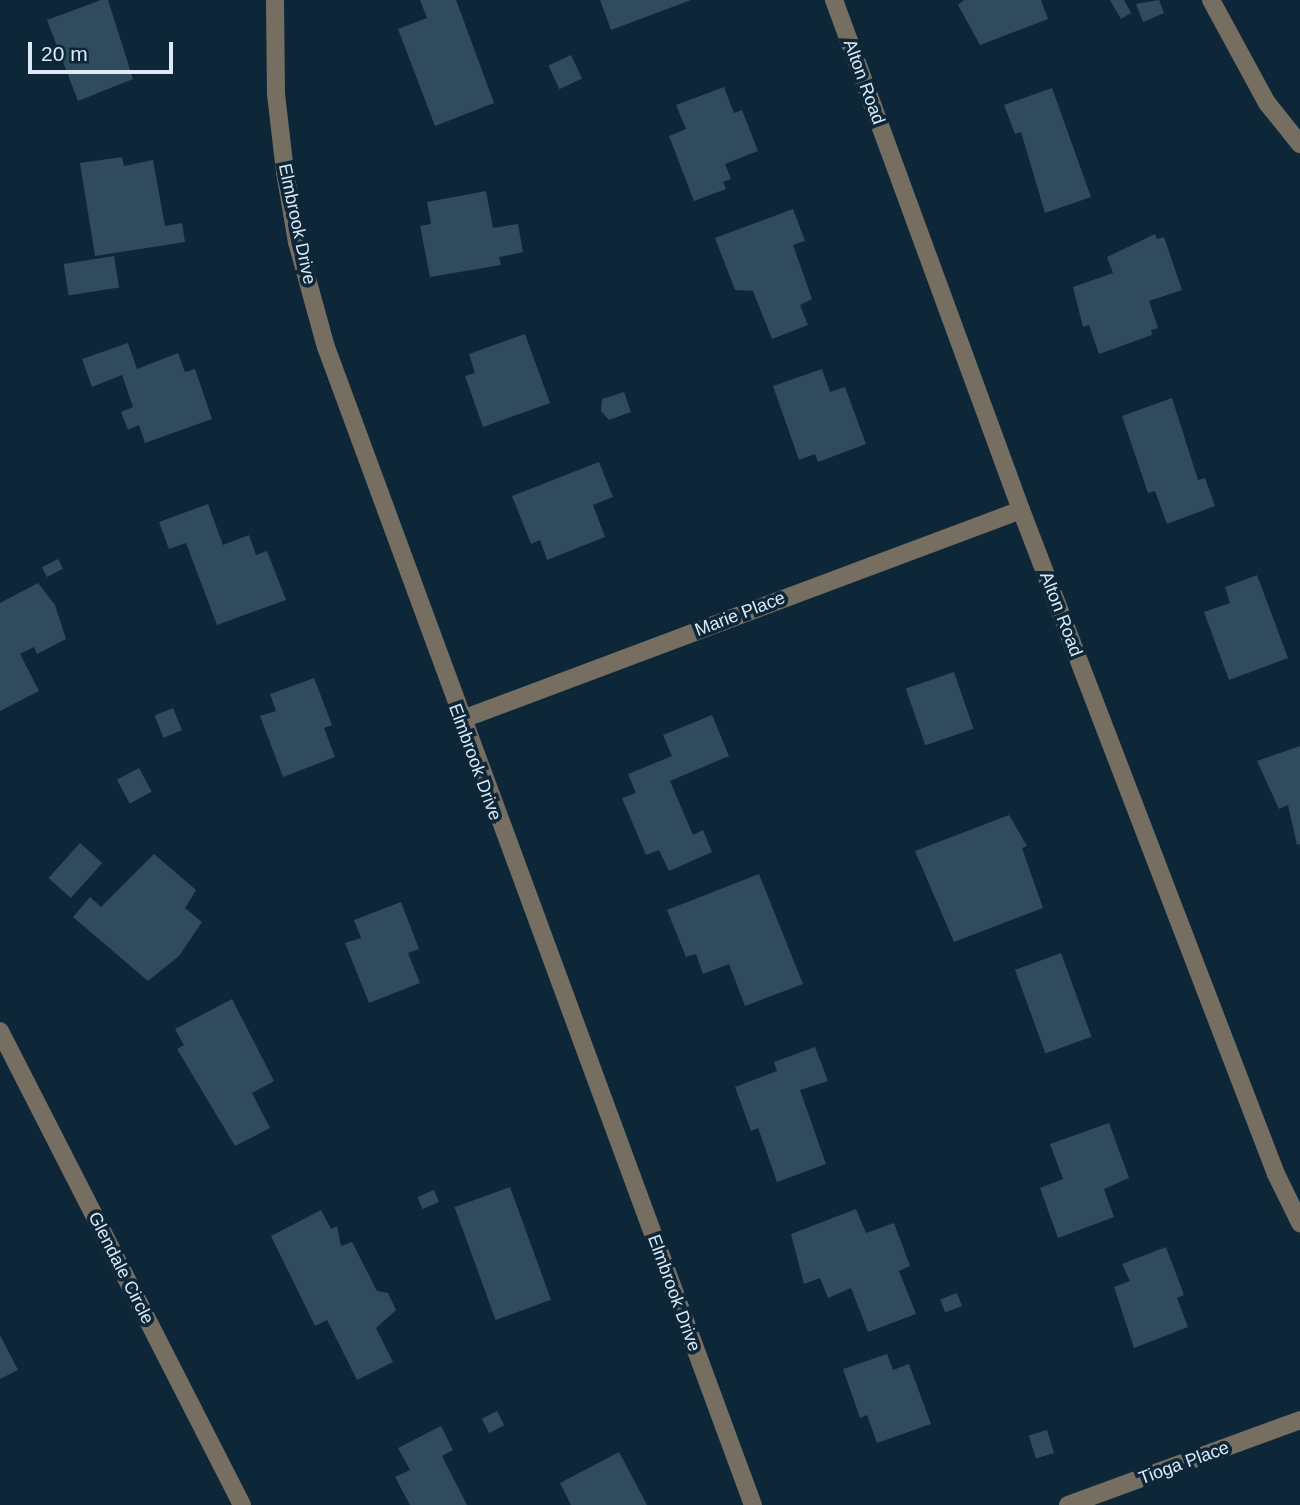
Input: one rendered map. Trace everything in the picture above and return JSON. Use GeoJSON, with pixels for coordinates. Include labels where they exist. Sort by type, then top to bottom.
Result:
{"type":"FeatureCollection","features":[{"type":"Feature","properties":{"kind":"street","name":"Elmbrook Drive"},"geometry":{"type":"LineString","coordinates":[[275,0],[276,94],[297,242],[326,347],[460,720],[753,1505]]}},
{"type":"Feature","properties":{"kind":"street","name":"Alton Road"},"geometry":{"type":"LineString","coordinates":[[834,0],[1021,510],[1276,1174],[1300,1223]]}},
{"type":"Feature","properties":{"kind":"street"},"geometry":{"type":"LineString","coordinates":[[1211,0],[1267,103],[1300,144]]}},
{"type":"Feature","properties":{"kind":"street","name":"Marie Place"},"geometry":{"type":"LineString","coordinates":[[460,720],[1021,510]]}},
{"type":"Feature","properties":{"kind":"street","name":"Glendale Circle"},"geometry":{"type":"LineString","coordinates":[[0,1031],[242,1505]]}},
{"type":"Feature","properties":{"kind":"street","name":"Tioga Place"},"geometry":{"type":"LineString","coordinates":[[1068,1505],[1300,1420]]}},
{"type":"Feature","properties":{"kind":"building"},"geometry":{"type":"Polygon","coordinates":[[[101,0],[108,0],[133,79],[78,101],[47,20],[101,0]]]}},
{"type":"Feature","properties":{"kind":"building"},"geometry":{"type":"Polygon","coordinates":[[[420,0],[456,0],[494,103],[435,126],[398,29],[427,18],[420,0]]]}},
{"type":"Feature","properties":{"kind":"building"},"geometry":{"type":"Polygon","coordinates":[[[600,0],[691,0],[611,30],[600,0]]]}},
{"type":"Feature","properties":{"kind":"building"},"geometry":{"type":"Polygon","coordinates":[[[964,0],[1041,0],[1048,19],[980,45],[958,5],[964,0]]]}},
{"type":"Feature","properties":{"kind":"building"},"geometry":{"type":"Polygon","coordinates":[[[1110,0],[1124,0],[1131,13],[1121,19],[1110,0]]]}},
{"type":"Feature","properties":{"kind":"building"},"geometry":{"type":"Polygon","coordinates":[[[1159,0],[1164,13],[1143,22],[1136,4],[1159,0]]]}},
{"type":"Feature","properties":{"kind":"building"},"geometry":{"type":"Polygon","coordinates":[[[571,55],[582,79],[559,89],[548,66],[571,55]]]}},
{"type":"Feature","properties":{"kind":"building"},"geometry":{"type":"Polygon","coordinates":[[[724,87],[734,113],[742,110],[758,151],[725,164],[731,179],[723,182],[726,189],[694,201],[669,136],[686,129],[676,105],[724,87]]]}},
{"type":"Feature","properties":{"kind":"building"},"geometry":{"type":"Polygon","coordinates":[[[1052,88],[1091,197],[1045,213],[1021,132],[1015,134],[1004,105],[1052,88]]]}},
{"type":"Feature","properties":{"kind":"building"},"geometry":{"type":"Polygon","coordinates":[[[122,157],[124,166],[153,160],[165,226],[182,223],[185,242],[95,256],[80,163],[122,157]]]}},
{"type":"Feature","properties":{"kind":"building"},"geometry":{"type":"Polygon","coordinates":[[[486,191],[493,228],[518,224],[523,252],[499,257],[501,265],[430,277],[420,226],[431,224],[427,202],[486,191]]]}},
{"type":"Feature","properties":{"kind":"building"},"geometry":{"type":"Polygon","coordinates":[[[793,209],[805,241],[793,245],[812,299],[800,305],[808,325],[772,339],[753,291],[735,290],[715,238],[793,209]]]}},
{"type":"Feature","properties":{"kind":"building"},"geometry":{"type":"Polygon","coordinates":[[[1155,234],[1157,239],[1164,237],[1182,290],[1149,301],[1158,328],[1151,330],[1152,335],[1099,354],[1089,325],[1083,327],[1073,287],[1113,273],[1107,257],[1155,234]]]}},
{"type":"Feature","properties":{"kind":"building"},"geometry":{"type":"Polygon","coordinates":[[[114,256],[119,288],[69,296],[64,264],[114,256]]]}},
{"type":"Feature","properties":{"kind":"building"},"geometry":{"type":"Polygon","coordinates":[[[525,334],[550,403],[483,427],[465,376],[475,373],[469,354],[525,334]]]}},
{"type":"Feature","properties":{"kind":"building"},"geometry":{"type":"Polygon","coordinates":[[[128,343],[137,369],[178,353],[185,372],[195,369],[212,419],[145,443],[139,425],[128,430],[121,412],[133,407],[122,375],[92,387],[82,359],[128,343]]]}},
{"type":"Feature","properties":{"kind":"building"},"geometry":{"type":"Polygon","coordinates":[[[822,369],[830,392],[845,387],[866,444],[818,462],[815,454],[799,460],[773,386],[822,369]]]}},
{"type":"Feature","properties":{"kind":"building"},"geometry":{"type":"Polygon","coordinates":[[[624,392],[631,412],[609,420],[601,411],[602,399],[624,392]]]}},
{"type":"Feature","properties":{"kind":"building"},"geometry":{"type":"Polygon","coordinates":[[[1172,398],[1198,480],[1205,478],[1215,506],[1167,524],[1155,491],[1148,493],[1122,416],[1172,398]]]}},
{"type":"Feature","properties":{"kind":"building"},"geometry":{"type":"Polygon","coordinates":[[[599,462],[613,497],[593,505],[605,537],[547,560],[540,540],[531,544],[512,496],[599,462]]]}},
{"type":"Feature","properties":{"kind":"building"},"geometry":{"type":"Polygon","coordinates":[[[208,504],[223,545],[249,535],[256,555],[267,551],[286,600],[217,625],[186,543],[169,549],[159,522],[208,504]]]}},
{"type":"Feature","properties":{"kind":"building"},"geometry":{"type":"Polygon","coordinates":[[[58,559],[63,569],[47,577],[42,567],[58,559]]]}},
{"type":"Feature","properties":{"kind":"building"},"geometry":{"type":"Polygon","coordinates":[[[1257,575],[1288,658],[1229,680],[1204,612],[1230,603],[1225,587],[1257,575]]]}},
{"type":"Feature","properties":{"kind":"building"},"geometry":{"type":"Polygon","coordinates":[[[38,583],[55,605],[66,639],[37,654],[34,647],[20,654],[39,691],[0,711],[0,603],[38,583]]]}},
{"type":"Feature","properties":{"kind":"building"},"geometry":{"type":"Polygon","coordinates":[[[954,672],[974,729],[925,745],[906,689],[954,672]]]}},
{"type":"Feature","properties":{"kind":"building"},"geometry":{"type":"Polygon","coordinates":[[[314,678],[332,725],[324,728],[335,757],[283,777],[260,716],[276,711],[270,694],[314,678]]]}},
{"type":"Feature","properties":{"kind":"building"},"geometry":{"type":"Polygon","coordinates":[[[173,708],[182,730],[163,738],[154,715],[173,708]]]}},
{"type":"Feature","properties":{"kind":"building"},"geometry":{"type":"Polygon","coordinates":[[[712,715],[729,756],[670,781],[693,835],[703,830],[712,852],[669,871],[659,850],[646,855],[622,798],[636,793],[628,774],[672,756],[663,735],[712,715]]]}},
{"type":"Feature","properties":{"kind":"building"},"geometry":{"type":"Polygon","coordinates":[[[1300,746],[1300,844],[1297,845],[1288,805],[1279,809],[1257,761],[1300,746]]]}},
{"type":"Feature","properties":{"kind":"building"},"geometry":{"type":"Polygon","coordinates":[[[139,768],[152,792],[130,804],[117,780],[139,768]]]}},
{"type":"Feature","properties":{"kind":"building"},"geometry":{"type":"Polygon","coordinates":[[[1009,815],[1027,846],[1022,848],[1043,908],[954,942],[915,851],[1009,815]]]}},
{"type":"Feature","properties":{"kind":"building"},"geometry":{"type":"Polygon","coordinates":[[[80,843],[102,863],[71,898],[49,878],[80,843]]]}},
{"type":"Feature","properties":{"kind":"building"},"geometry":{"type":"Polygon","coordinates":[[[154,854],[196,890],[185,908],[202,922],[179,956],[148,981],[73,917],[90,897],[101,907],[154,854]]]}},
{"type":"Feature","properties":{"kind":"building"},"geometry":{"type":"Polygon","coordinates":[[[759,874],[803,984],[745,1006],[729,964],[703,974],[696,954],[686,957],[667,910],[759,874]]]}},
{"type":"Feature","properties":{"kind":"building"},"geometry":{"type":"Polygon","coordinates":[[[401,902],[419,949],[408,953],[420,983],[369,1003],[345,943],[361,938],[354,920],[401,902]]]}},
{"type":"Feature","properties":{"kind":"building"},"geometry":{"type":"Polygon","coordinates":[[[1061,953],[1091,1037],[1045,1053],[1015,970],[1061,953]]]}},
{"type":"Feature","properties":{"kind":"building"},"geometry":{"type":"Polygon","coordinates":[[[232,999],[274,1081],[252,1093],[270,1128],[235,1146],[177,1049],[184,1045],[175,1029],[232,999]]]}},
{"type":"Feature","properties":{"kind":"building"},"geometry":{"type":"Polygon","coordinates":[[[815,1047],[828,1081],[800,1090],[826,1164],[777,1182],[758,1128],[751,1131],[735,1087],[777,1071],[774,1062],[815,1047]]]}},
{"type":"Feature","properties":{"kind":"building"},"geometry":{"type":"Polygon","coordinates":[[[1109,1123],[1129,1178],[1104,1189],[1114,1217],[1058,1238],[1040,1188],[1063,1179],[1050,1144],[1109,1123]]]}},
{"type":"Feature","properties":{"kind":"building"},"geometry":{"type":"Polygon","coordinates":[[[510,1187],[551,1300],[496,1320],[455,1207],[510,1187]]]}},
{"type":"Feature","properties":{"kind":"building"},"geometry":{"type":"Polygon","coordinates":[[[434,1190],[439,1202],[423,1209],[417,1197],[434,1190]]]}},
{"type":"Feature","properties":{"kind":"building"},"geometry":{"type":"Polygon","coordinates":[[[856,1209],[866,1233],[894,1223],[910,1266],[899,1271],[916,1314],[868,1332],[851,1288],[828,1298],[820,1278],[804,1284],[791,1234],[856,1209]]]}},
{"type":"Feature","properties":{"kind":"building"},"geometry":{"type":"Polygon","coordinates":[[[321,1210],[331,1229],[337,1226],[341,1246],[352,1242],[377,1291],[388,1293],[396,1310],[376,1328],[393,1362],[357,1380],[327,1320],[315,1326],[271,1236],[321,1210]]]}},
{"type":"Feature","properties":{"kind":"building"},"geometry":{"type":"Polygon","coordinates":[[[1166,1247],[1184,1295],[1177,1298],[1188,1327],[1134,1348],[1114,1287],[1130,1281],[1122,1264],[1166,1247]]]}},
{"type":"Feature","properties":{"kind":"building"},"geometry":{"type":"Polygon","coordinates":[[[957,1293],[962,1306],[945,1313],[940,1299],[957,1293]]]}},
{"type":"Feature","properties":{"kind":"building"},"geometry":{"type":"Polygon","coordinates":[[[0,1335],[18,1370],[0,1379],[0,1335]]]}},
{"type":"Feature","properties":{"kind":"building"},"geometry":{"type":"Polygon","coordinates":[[[887,1354],[893,1370],[909,1364],[931,1424],[877,1443],[867,1415],[860,1418],[843,1369],[887,1354]]]}},
{"type":"Feature","properties":{"kind":"building"},"geometry":{"type":"Polygon","coordinates":[[[497,1411],[504,1425],[489,1433],[482,1419],[497,1411]]]}},
{"type":"Feature","properties":{"kind":"building"},"geometry":{"type":"Polygon","coordinates":[[[441,1426],[453,1450],[442,1456],[467,1505],[410,1505],[395,1477],[410,1470],[398,1448],[441,1426]]]}},
{"type":"Feature","properties":{"kind":"building"},"geometry":{"type":"Polygon","coordinates":[[[1047,1430],[1054,1453],[1036,1459],[1029,1436],[1047,1430]]]}},
{"type":"Feature","properties":{"kind":"building"},"geometry":{"type":"Polygon","coordinates":[[[619,1452],[647,1505],[571,1505],[560,1483],[619,1452]]]}}]}
